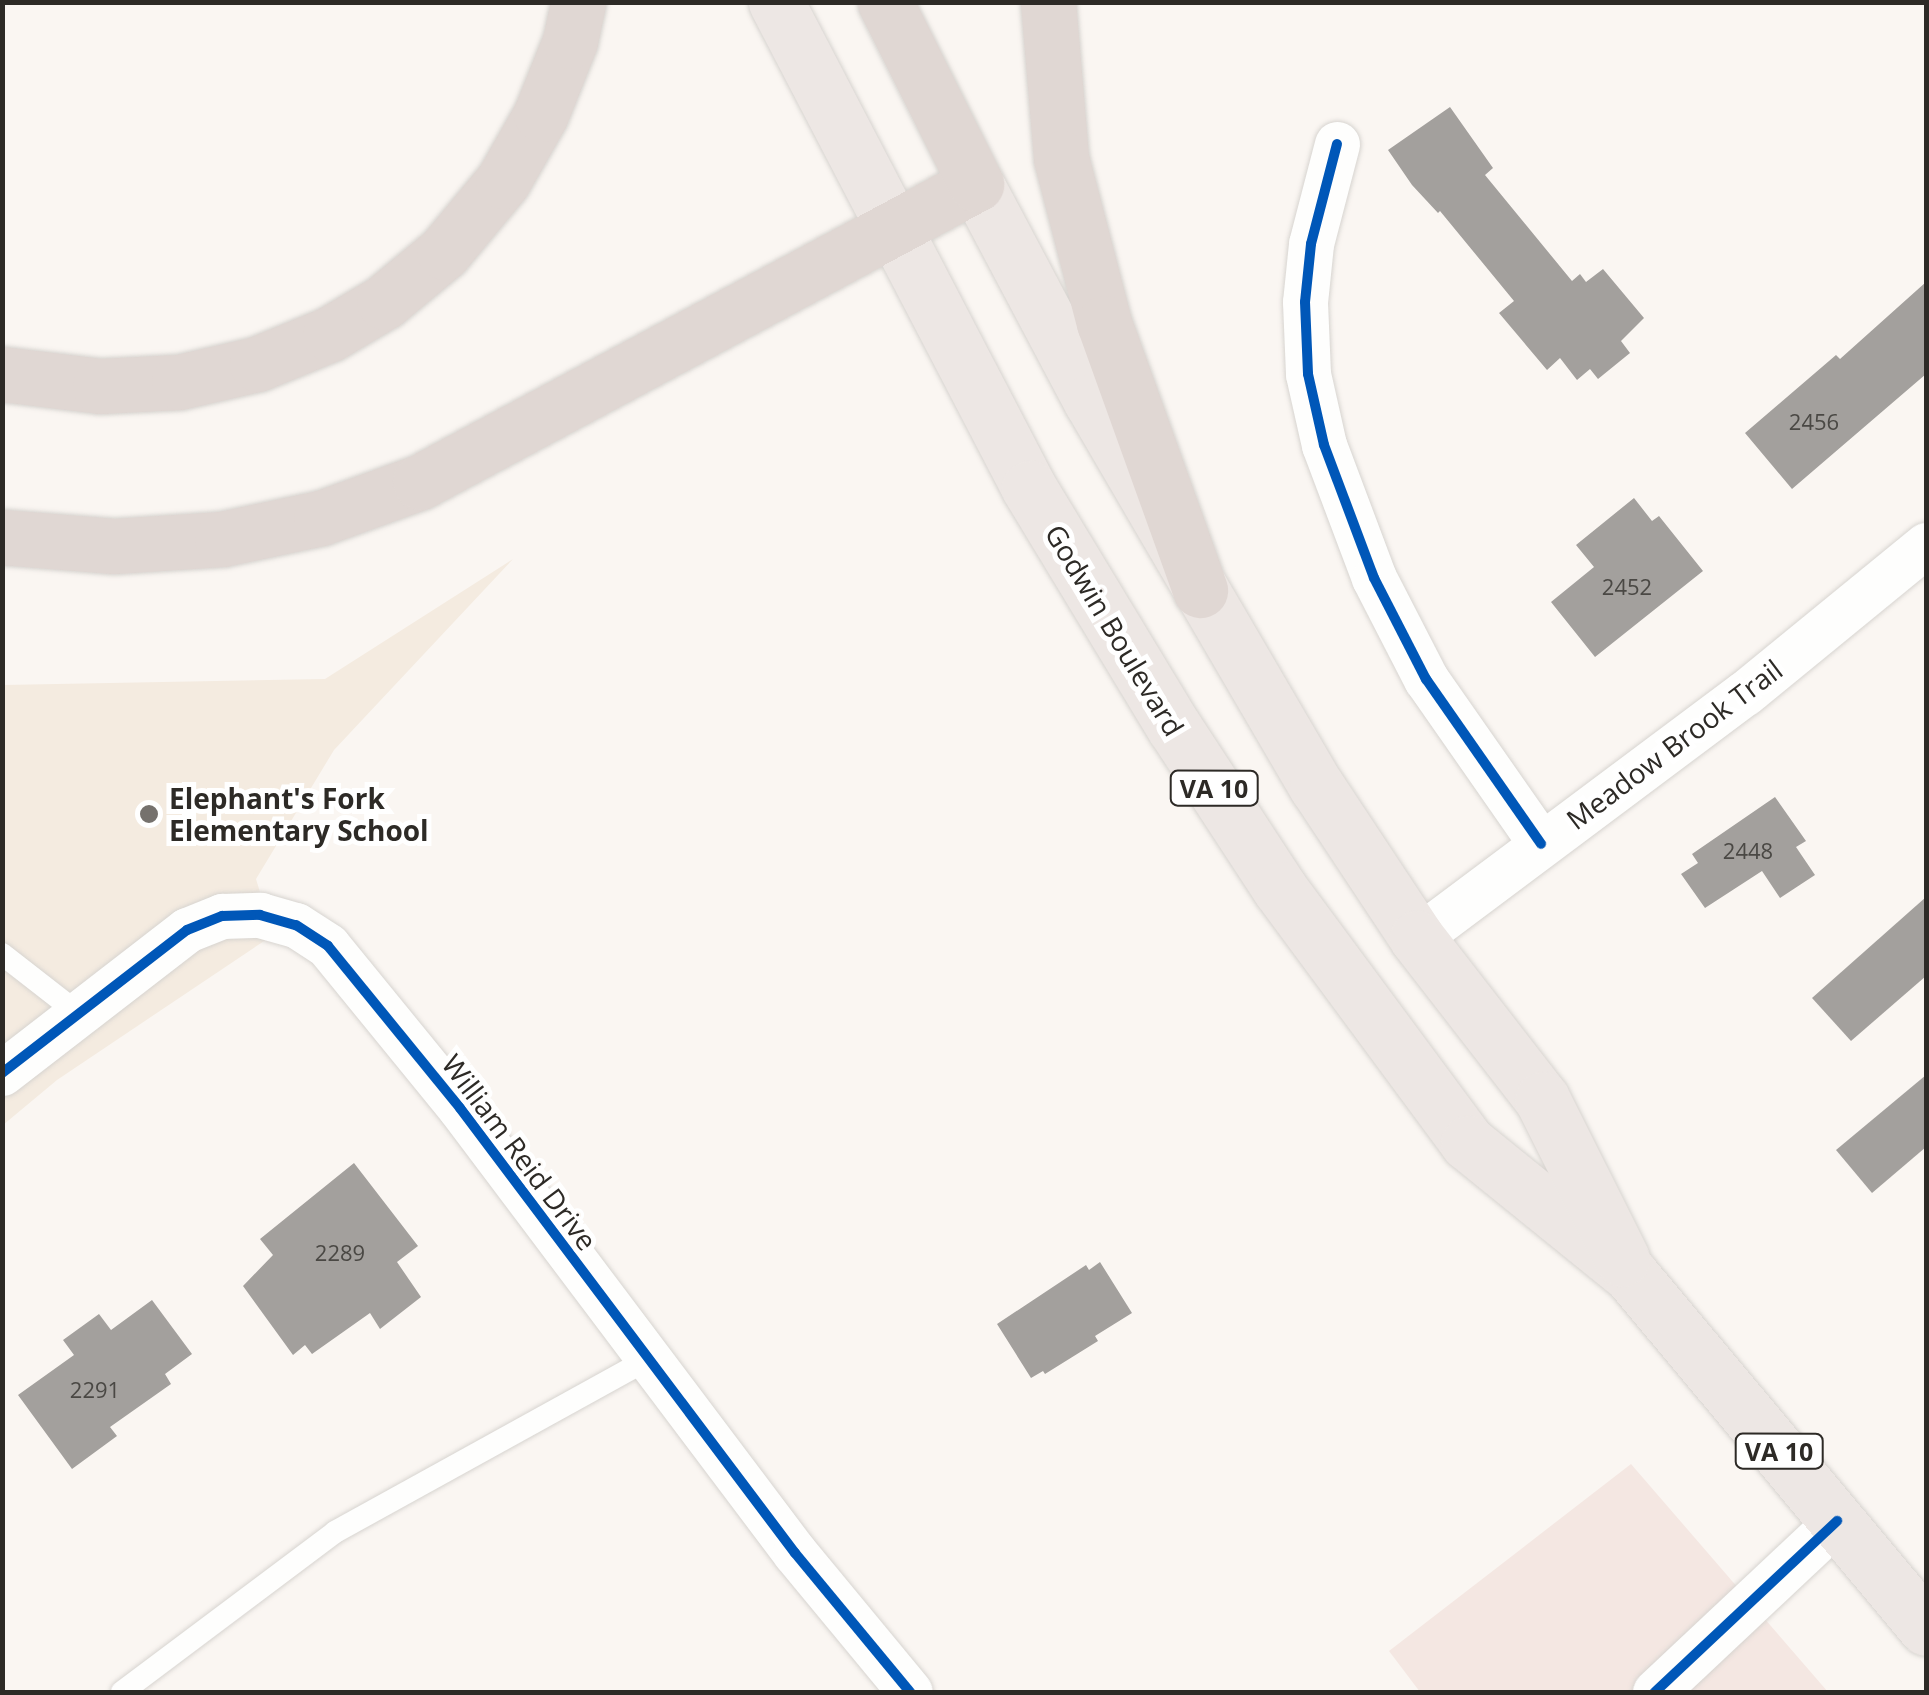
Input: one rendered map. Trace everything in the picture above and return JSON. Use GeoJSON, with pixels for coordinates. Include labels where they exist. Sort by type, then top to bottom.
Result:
{"type":"FeatureCollection","features":[{"type":"Feature","properties":{"kind":"highway"},"geometry":{"type":"LineString","coordinates":[[2,374],[100,386],[180,382],[257,364],[330,334],[384,302],[444,252],[503,181],[542,114],[570,41],[578,2]]}},
{"type":"Feature","properties":{"kind":"highway","name":"Godwin Boulevard"},"geometry":{"type":"LineString","coordinates":[[884,2],[976,184]]}},
{"type":"Feature","properties":{"kind":"highway"},"geometry":{"type":"LineString","coordinates":[[1048,2],[1061,158],[1104,323],[1200,590]]}},
{"type":"Feature","properties":{"kind":"highway"},"geometry":{"type":"LineString","coordinates":[[2,537],[114,546],[222,539],[321,518],[420,482],[976,184]]}},
{"type":"Feature","properties":{"kind":"main road","name":"Godwin Boulevard"},"geometry":{"type":"LineString","coordinates":[[776,2],[1029,488],[1174,727],[1280,889],[1468,1143],[1631,1275],[1926,1628]]}},
{"type":"Feature","properties":{"kind":"main road","name":"Godwin Boulevard"},"geometry":{"type":"LineString","coordinates":[[976,184],[1091,401],[1317,786],[1418,938],[1542,1098],[1631,1275]]}},
{"type":"Feature","properties":{"kind":"street"},"geometry":{"type":"LineString","coordinates":[[1337,144],[1312,244],[1306,302],[1308,374],[1324,446],[1374,578],[1426,679],[1540,844]]}},
{"type":"Feature","properties":{"kind":"street","name":"Meadow Brook Trail"},"geometry":{"type":"LineString","coordinates":[[1418,938],[1744,693],[1926,545]]}},
{"type":"Feature","properties":{"kind":"street","name":"William Reid Drive"},"geometry":{"type":"LineString","coordinates":[[2,1074],[187,930],[222,916],[260,915],[296,925],[328,946],[436,1079],[795,1553],[910,1692]]}},
{"type":"Feature","properties":{"kind":"street"},"geometry":{"type":"LineString","coordinates":[[1655,1692],[1744,1604],[1837,1521]]}},
{"type":"Feature","properties":{"kind":"lane"},"geometry":{"type":"LineString","coordinates":[[2,954],[79,1014]]}},
{"type":"Feature","properties":{"kind":"lane"},"geometry":{"type":"LineString","coordinates":[[122,1692],[335,1532],[649,1359]]}},
{"type":"Feature","properties":{"kind":"shaded area","name":"Elephant's Fork Elementary School"},"geometry":{"type":"Polygon","coordinates":[[[513,559],[334,750],[256,879],[273,935],[57,1080],[3,1125],[3,685],[325,679],[513,559]]]}},
{"type":"Feature","properties":{"kind":"shaded area"},"geometry":{"type":"Polygon","coordinates":[[[1631,1464],[1828,1692],[1420,1692],[1389,1651],[1631,1464]]]}},
{"type":"Feature","properties":{"kind":"building"},"geometry":{"type":"Polygon","coordinates":[[[1450,107],[1493,168],[1485,175],[1572,281],[1580,274],[1586,282],[1603,269],[1644,318],[1621,341],[1630,353],[1598,379],[1590,369],[1577,380],[1560,358],[1547,370],[1499,313],[1514,301],[1440,211],[1412,185],[1388,150],[1450,107]]]}},
{"type":"Feature","properties":{"kind":"building"},"geometry":{"type":"Polygon","coordinates":[[[1926,282],[1926,374],[1792,489],[1745,433],[1836,355],[1840,359],[1926,282]]]}},
{"type":"Feature","properties":{"kind":"building"},"geometry":{"type":"Polygon","coordinates":[[[1634,498],[1652,521],[1659,516],[1703,571],[1595,657],[1551,602],[1594,567],[1576,545],[1634,498]]]}},
{"type":"Feature","properties":{"kind":"building"},"geometry":{"type":"Polygon","coordinates":[[[1775,797],[1806,841],[1796,847],[1815,875],[1780,898],[1762,871],[1705,908],[1681,874],[1698,863],[1692,854],[1775,797]]]}},
{"type":"Feature","properties":{"kind":"building"},"geometry":{"type":"Polygon","coordinates":[[[1926,897],[1926,976],[1851,1041],[1812,998],[1926,897]]]}},
{"type":"Feature","properties":{"kind":"building"},"geometry":{"type":"Polygon","coordinates":[[[1926,1075],[1926,1147],[1872,1193],[1836,1150],[1926,1075]]]}},
{"type":"Feature","properties":{"kind":"building"},"geometry":{"type":"Polygon","coordinates":[[[354,1163],[418,1246],[397,1262],[421,1297],[380,1329],[370,1313],[312,1354],[305,1345],[293,1355],[243,1286],[273,1255],[260,1239],[354,1163]]]}},
{"type":"Feature","properties":{"kind":"building"},"geometry":{"type":"Polygon","coordinates":[[[1100,1262],[1132,1313],[1095,1336],[1098,1341],[1045,1374],[1043,1371],[1031,1378],[997,1324],[1086,1265],[1089,1270],[1100,1262]]]}},
{"type":"Feature","properties":{"kind":"building"},"geometry":{"type":"Polygon","coordinates":[[[152,1300],[192,1354],[165,1374],[171,1384],[110,1427],[117,1436],[72,1469],[18,1395],[74,1355],[63,1340],[99,1314],[111,1330],[152,1300]]]}},
{"type":"Feature","properties":{"kind":"cycle path"},"geometry":{"type":"LineString","coordinates":[[1337,144],[1311,244],[1305,302],[1308,374],[1324,445],[1374,578],[1426,679],[1541,844]]}},
{"type":"Feature","properties":{"kind":"cycle path"},"geometry":{"type":"LineString","coordinates":[[2,1073],[187,930],[222,916],[260,915],[296,925],[328,946],[460,1108],[795,1553],[910,1692]]}},
{"type":"Feature","properties":{"kind":"cycle path"},"geometry":{"type":"LineString","coordinates":[[1655,1692],[1837,1521]]}},
{"type":"Feature","properties":{"kind":"place","name":"Elephant's Fork Elementary School"},"geometry":{"type":"Point","coordinates":[149,814]}}]}
